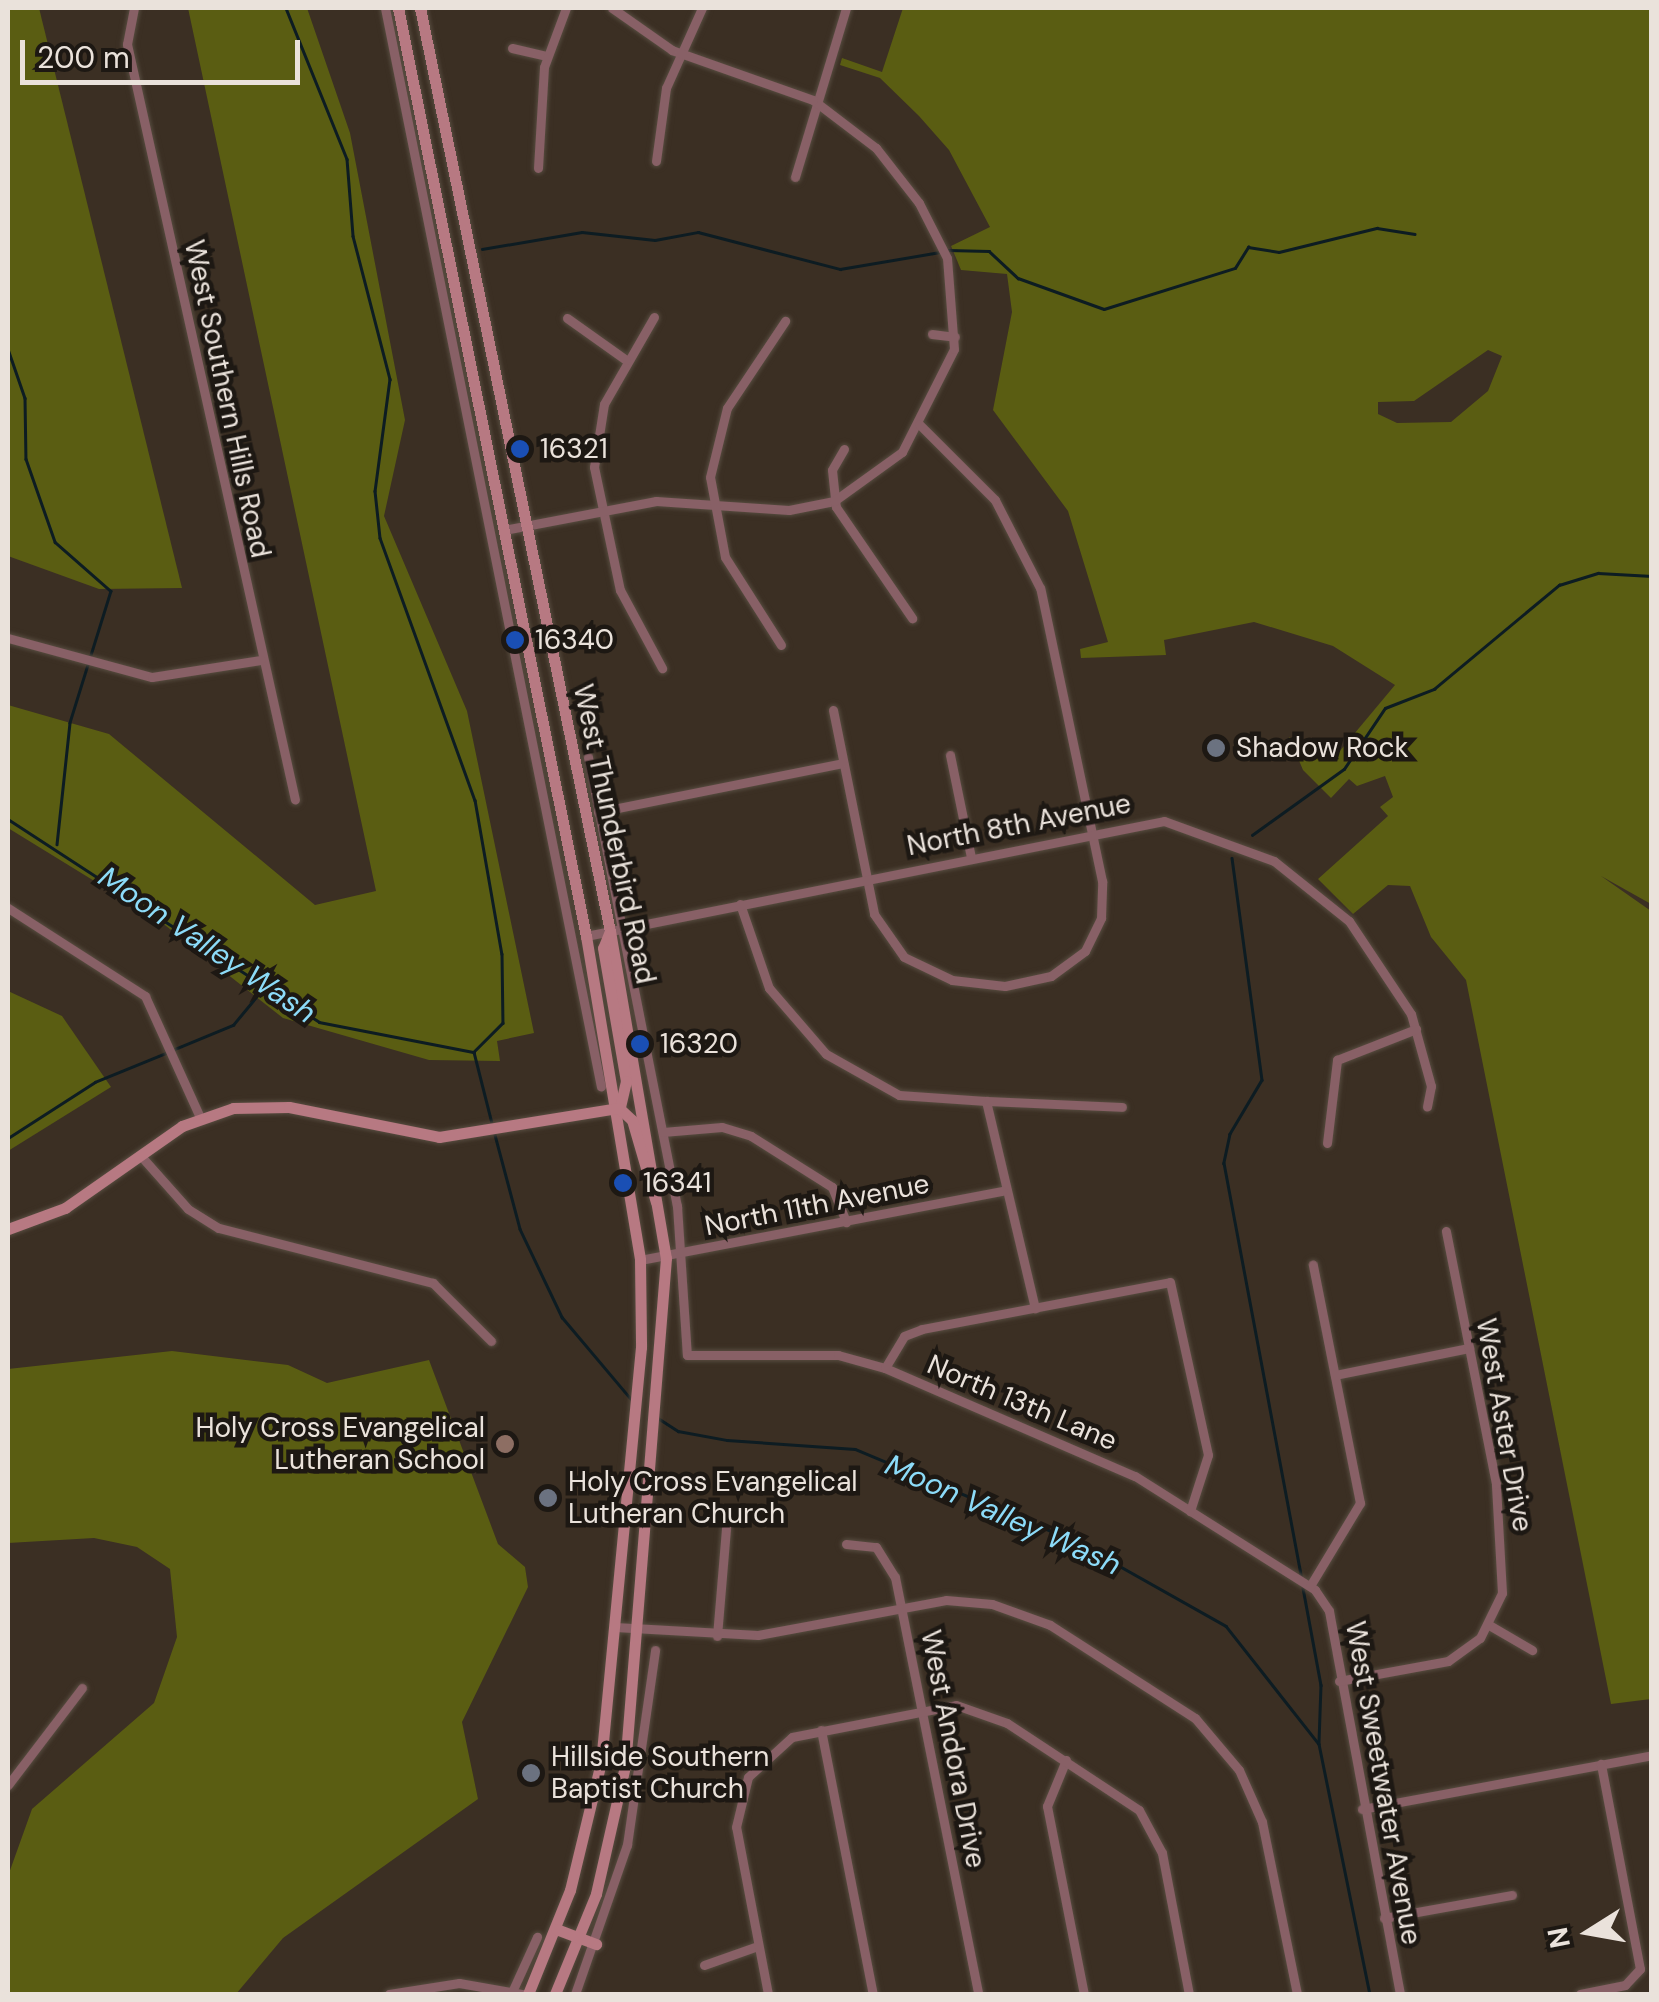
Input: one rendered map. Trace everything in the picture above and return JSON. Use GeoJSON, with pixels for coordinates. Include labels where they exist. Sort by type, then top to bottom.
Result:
{"type":"FeatureCollection","features":[{"type":"Feature","properties":{"kind":"main road","name":"West Thunderbird Road"},"geometry":{"type":"LineString","coordinates":[[398,8],[586,936],[619,1108],[640,1260],[634,1416],[594,1802],[556,1929],[519,1994]]}},
{"type":"Feature","properties":{"kind":"main road","name":"West Thunderbird Road"},"geometry":{"type":"LineString","coordinates":[[420,8],[534,573],[616,929],[666,1258],[658,1432],[636,1678],[618,1807],[580,1938],[554,1994]]}},
{"type":"Feature","properties":{"kind":"main road"},"geometry":{"type":"LineString","coordinates":[[452,272],[472,268]]}},
{"type":"Feature","properties":{"kind":"main road"},"geometry":{"type":"LineString","coordinates":[[513,578],[534,573]]}},
{"type":"Feature","properties":{"kind":"main road"},"geometry":{"type":"LineString","coordinates":[[616,929],[603,948],[626,1081],[619,1108]]}},
{"type":"Feature","properties":{"kind":"main road"},"geometry":{"type":"LineString","coordinates":[[8,1229],[65,1208],[200,1117],[289,1107],[439,1137],[619,1108]]}},
{"type":"Feature","properties":{"kind":"main road"},"geometry":{"type":"LineString","coordinates":[[619,1108],[632,1120],[662,1215]]}},
{"type":"Feature","properties":{"kind":"main road"},"geometry":{"type":"LineString","coordinates":[[629,1465],[654,1468]]}},
{"type":"Feature","properties":{"kind":"main road"},"geometry":{"type":"LineString","coordinates":[[556,1929],[596,1944]]}},
{"type":"Feature","properties":{"kind":"street","name":"West Southern Hills Road"},"geometry":{"type":"LineString","coordinates":[[134,8],[127,44],[295,800]]}},
{"type":"Feature","properties":{"kind":"street"},"geometry":{"type":"LineString","coordinates":[[385,8],[600,1087]]}},
{"type":"Feature","properties":{"kind":"street"},"geometry":{"type":"LineString","coordinates":[[538,168],[547,56],[566,8]]}},
{"type":"Feature","properties":{"kind":"street"},"geometry":{"type":"LineString","coordinates":[[504,530],[600,509],[712,505],[789,510],[834,501],[890,464],[919,424],[955,337],[944,251],[876,148],[812,100],[680,53],[612,8]]}},
{"type":"Feature","properties":{"kind":"street"},"geometry":{"type":"LineString","coordinates":[[656,161],[680,53],[702,8]]}},
{"type":"Feature","properties":{"kind":"street"},"geometry":{"type":"LineString","coordinates":[[795,177],[812,100],[846,8]]}},
{"type":"Feature","properties":{"kind":"street"},"geometry":{"type":"LineString","coordinates":[[512,48],[547,56]]}},
{"type":"Feature","properties":{"kind":"street"},"geometry":{"type":"LineString","coordinates":[[654,317],[626,360],[596,432],[600,509],[620,590],[662,668]]}},
{"type":"Feature","properties":{"kind":"street"},"geometry":{"type":"LineString","coordinates":[[567,318],[626,360]]}},
{"type":"Feature","properties":{"kind":"street"},"geometry":{"type":"LineString","coordinates":[[781,645],[734,576],[712,505],[711,461],[726,408],[786,322]]}},
{"type":"Feature","properties":{"kind":"street"},"geometry":{"type":"LineString","coordinates":[[932,334],[955,337]]}},
{"type":"Feature","properties":{"kind":"street"},"geometry":{"type":"LineString","coordinates":[[832,710],[866,878],[886,937],[926,971],[1031,982],[1069,966],[1094,936],[1104,899],[1094,833],[1027,554],[983,483],[919,424]]}},
{"type":"Feature","properties":{"kind":"street"},"geometry":{"type":"LineString","coordinates":[[844,449],[832,470],[834,501],[912,618]]}},
{"type":"Feature","properties":{"kind":"street"},"geometry":{"type":"LineString","coordinates":[[499,580],[513,578]]}},
{"type":"Feature","properties":{"kind":"street"},"geometry":{"type":"LineString","coordinates":[[8,638],[152,677],[261,660]]}},
{"type":"Feature","properties":{"kind":"street"},"geometry":{"type":"LineString","coordinates":[[950,756],[971,857]]}},
{"type":"Feature","properties":{"kind":"street","name":"West Thunderbird Road"},"geometry":{"type":"LineString","coordinates":[[588,758],[616,929],[663,1132],[683,1254],[686,1355]]}},
{"type":"Feature","properties":{"kind":"street"},"geometry":{"type":"LineString","coordinates":[[598,812],[842,762]]}},
{"type":"Feature","properties":{"kind":"street","name":"North 8th Avenue"},"geometry":{"type":"LineString","coordinates":[[586,936],[1164,820],[1300,877],[1376,953],[1416,1029],[1428,1107]]}},
{"type":"Feature","properties":{"kind":"street"},"geometry":{"type":"LineString","coordinates":[[740,904],[768,988],[826,1054],[899,1094],[1122,1107]]}},
{"type":"Feature","properties":{"kind":"street"},"geometry":{"type":"LineString","coordinates":[[8,908],[145,996],[200,1117]]}},
{"type":"Feature","properties":{"kind":"street"},"geometry":{"type":"LineString","coordinates":[[1326,1143],[1337,1060],[1416,1029]]}},
{"type":"Feature","properties":{"kind":"street"},"geometry":{"type":"LineString","coordinates":[[590,1037],[605,1035]]}},
{"type":"Feature","properties":{"kind":"street"},"geometry":{"type":"LineString","coordinates":[[986,1101],[1002,1191],[1035,1308]]}},
{"type":"Feature","properties":{"kind":"street"},"geometry":{"type":"LineString","coordinates":[[663,1132],[722,1127],[751,1136],[832,1187],[846,1222]]}},
{"type":"Feature","properties":{"kind":"street"},"geometry":{"type":"LineString","coordinates":[[140,1155],[188,1209],[219,1228],[433,1284],[491,1341]]}},
{"type":"Feature","properties":{"kind":"street","name":"North 11th Avenue"},"geometry":{"type":"LineString","coordinates":[[640,1260],[1002,1191]]}},
{"type":"Feature","properties":{"kind":"street","name":"West Aster Drive"},"geometry":{"type":"LineString","coordinates":[[1446,1230],[1470,1348],[1502,1547],[1502,1594],[1489,1625]]}},
{"type":"Feature","properties":{"kind":"street"},"geometry":{"type":"LineString","coordinates":[[1309,1585],[1360,1503],[1313,1264]]}},
{"type":"Feature","properties":{"kind":"street"},"geometry":{"type":"LineString","coordinates":[[884,1368],[911,1332],[1170,1282],[1208,1454],[1190,1512]]}},
{"type":"Feature","properties":{"kind":"street"},"geometry":{"type":"LineString","coordinates":[[1335,1375],[1470,1348]]}},
{"type":"Feature","properties":{"kind":"street","name":"North 13th Lane"},"geometry":{"type":"LineString","coordinates":[[686,1355],[838,1354],[884,1368],[1135,1476],[1309,1585]]}},
{"type":"Feature","properties":{"kind":"street"},"geometry":{"type":"LineString","coordinates":[[717,1636],[726,1528]]}},
{"type":"Feature","properties":{"kind":"street","name":"West Andora Drive"},"geometry":{"type":"LineString","coordinates":[[846,1544],[876,1547],[902,1606],[978,1994]]}},
{"type":"Feature","properties":{"kind":"street","name":"West Sweetwater Avenue"},"geometry":{"type":"LineString","coordinates":[[1309,1585],[1329,1611],[1362,1809],[1400,1994]]}},
{"type":"Feature","properties":{"kind":"street"},"geometry":{"type":"LineString","coordinates":[[615,1627],[717,1636],[902,1606],[970,1600],[1035,1618],[1216,1739],[1262,1822],[1296,1994]]}},
{"type":"Feature","properties":{"kind":"street"},"geometry":{"type":"LineString","coordinates":[[1339,1681],[1448,1662],[1489,1625],[1532,1650]]}},
{"type":"Feature","properties":{"kind":"street"},"geometry":{"type":"LineString","coordinates":[[575,1994],[596,1944],[634,1816],[655,1650]]}},
{"type":"Feature","properties":{"kind":"street"},"geometry":{"type":"LineString","coordinates":[[636,1678],[652,1680]]}},
{"type":"Feature","properties":{"kind":"street"},"geometry":{"type":"LineString","coordinates":[[8,1785],[82,1688]]}},
{"type":"Feature","properties":{"kind":"street"},"geometry":{"type":"LineString","coordinates":[[768,1994],[736,1827],[744,1785],[770,1750],[821,1730],[922,1710],[982,1710],[1124,1796],[1155,1834],[1189,1994]]}},
{"type":"Feature","properties":{"kind":"street"},"geometry":{"type":"LineString","coordinates":[[821,1730],[872,1994]]}},
{"type":"Feature","properties":{"kind":"street"},"geometry":{"type":"LineString","coordinates":[[1362,1809],[1652,1755]]}},
{"type":"Feature","properties":{"kind":"street"},"geometry":{"type":"LineString","coordinates":[[1066,1760],[1048,1806],[1084,1994]]}},
{"type":"Feature","properties":{"kind":"street"},"geometry":{"type":"LineString","coordinates":[[1580,1994],[1634,1978],[1641,1956],[1602,1764]]}},
{"type":"Feature","properties":{"kind":"street"},"geometry":{"type":"LineString","coordinates":[[1384,1918],[1512,1895]]}},
{"type":"Feature","properties":{"kind":"street"},"geometry":{"type":"LineString","coordinates":[[388,1994],[459,1983],[519,1994],[537,1937]]}},
{"type":"Feature","properties":{"kind":"street"},"geometry":{"type":"LineString","coordinates":[[704,1965],[758,1946]]}},
{"type":"Feature","properties":{"kind":"shaded area"},"geometry":{"type":"Polygon","coordinates":[[[8,8],[39,8],[182,588],[99,589],[8,556],[8,8]]]}},
{"type":"Feature","properties":{"kind":"shaded area"},"geometry":{"type":"Polygon","coordinates":[[[188,8],[307,8],[350,133],[405,420],[384,516],[467,711],[534,1033],[497,1041],[500,1061],[429,1060],[283,1018],[161,922],[8,828],[8,705],[109,734],[315,905],[376,891],[188,8]]]}},
{"type":"Feature","properties":{"kind":"shaded area"},"geometry":{"type":"Polygon","coordinates":[[[903,8],[1651,8],[1651,904],[1601,876],[1651,911],[1651,1699],[1611,1704],[1466,980],[1431,937],[1410,886],[1388,885],[1353,914],[1318,879],[1388,816],[1380,807],[1393,797],[1385,776],[1357,786],[1349,779],[1331,798],[1303,770],[1289,737],[1334,758],[1395,685],[1333,646],[1254,622],[1164,640],[1166,655],[1081,658],[1080,649],[1108,642],[1068,511],[993,410],[1012,312],[1007,274],[961,270],[951,246],[990,227],[949,150],[880,78],[840,65],[842,58],[882,72],[903,8]],[[1488,350],[1414,401],[1378,402],[1378,414],[1397,423],[1451,422],[1488,391],[1502,356],[1488,350]]]}},
{"type":"Feature","properties":{"kind":"shaded area"},"geometry":{"type":"Polygon","coordinates":[[[8,991],[62,1016],[111,1087],[8,1151],[8,991]]]}},
{"type":"Feature","properties":{"kind":"shaded area"},"geometry":{"type":"Polygon","coordinates":[[[172,1351],[288,1365],[327,1383],[429,1360],[498,1544],[525,1567],[528,1587],[462,1722],[478,1799],[283,1938],[236,1994],[8,1994],[8,1876],[32,1809],[154,1703],[177,1637],[170,1569],[137,1547],[94,1538],[8,1543],[8,1369],[172,1351]]]}},
{"type":"Feature","properties":{"kind":"waterway"},"geometry":{"type":"LineString","coordinates":[[286,8],[347,159],[353,236],[390,379],[375,491],[380,538],[475,800],[502,954],[503,1023],[475,1051]]}},
{"type":"Feature","properties":{"kind":"waterway"},"geometry":{"type":"LineString","coordinates":[[948,250],[989,251],[1018,278],[1104,309],[1235,268],[1248,247],[1279,252],[1377,228],[1415,234]]}},
{"type":"Feature","properties":{"kind":"waterway"},"geometry":{"type":"LineString","coordinates":[[482,249],[582,232],[655,240],[698,232],[840,269],[940,252]]}},
{"type":"Feature","properties":{"kind":"waterway"},"geometry":{"type":"LineString","coordinates":[[8,349],[25,398],[26,459],[55,542],[111,591],[70,723],[57,844]]}},
{"type":"Feature","properties":{"kind":"waterway"},"geometry":{"type":"LineString","coordinates":[[1252,835],[1344,769],[1385,708],[1434,689],[1559,585],[1598,573],[1652,576]]}},
{"type":"Feature","properties":{"kind":"waterway","name":"Moon Valley Wash"},"geometry":{"type":"LineString","coordinates":[[8,819],[319,1022],[474,1052],[492,1123]]}},
{"type":"Feature","properties":{"kind":"waterway"},"geometry":{"type":"LineString","coordinates":[[1232,858],[1262,1080],[1230,1134],[1224,1163],[1301,1575]]}},
{"type":"Feature","properties":{"kind":"waterway"},"geometry":{"type":"LineString","coordinates":[[175,1049],[233,1025],[261,991]]}},
{"type":"Feature","properties":{"kind":"waterway"},"geometry":{"type":"LineString","coordinates":[[8,1138],[95,1082],[168,1052]]}},
{"type":"Feature","properties":{"kind":"waterway","name":"Moon Valley Wash"},"geometry":{"type":"LineString","coordinates":[[494,1131],[520,1229],[562,1317],[631,1399]]}},
{"type":"Feature","properties":{"kind":"waterway","name":"Moon Valley Wash"},"geometry":{"type":"LineString","coordinates":[[658,1418],[678,1431],[727,1440],[855,1449],[1077,1542],[1226,1626],[1319,1744],[1370,1994]]}},
{"type":"Feature","properties":{"kind":"waterway"},"geometry":{"type":"LineString","coordinates":[[1303,1588],[1321,1685],[1319,1743]]}},
{"type":"Feature","properties":{"kind":"place","name":"16321"},"geometry":{"type":"Point","coordinates":[520,449]}},
{"type":"Feature","properties":{"kind":"place","name":"16340"},"geometry":{"type":"Point","coordinates":[515,640]}},
{"type":"Feature","properties":{"kind":"place","name":"Shadow Rock"},"geometry":{"type":"Point","coordinates":[1216,748]}},
{"type":"Feature","properties":{"kind":"place","name":"16320"},"geometry":{"type":"Point","coordinates":[640,1044]}},
{"type":"Feature","properties":{"kind":"place","name":"16341"},"geometry":{"type":"Point","coordinates":[623,1183]}},
{"type":"Feature","properties":{"kind":"place","name":"Holy Cross Evangelical Lutheran School"},"geometry":{"type":"Point","coordinates":[505,1444]}},
{"type":"Feature","properties":{"kind":"place","name":"Holy Cross Evangelical Lutheran Church"},"geometry":{"type":"Point","coordinates":[548,1498]}},
{"type":"Feature","properties":{"kind":"place","name":"Hillside Southern Baptist Church"},"geometry":{"type":"Point","coordinates":[531,1773]}}]}
